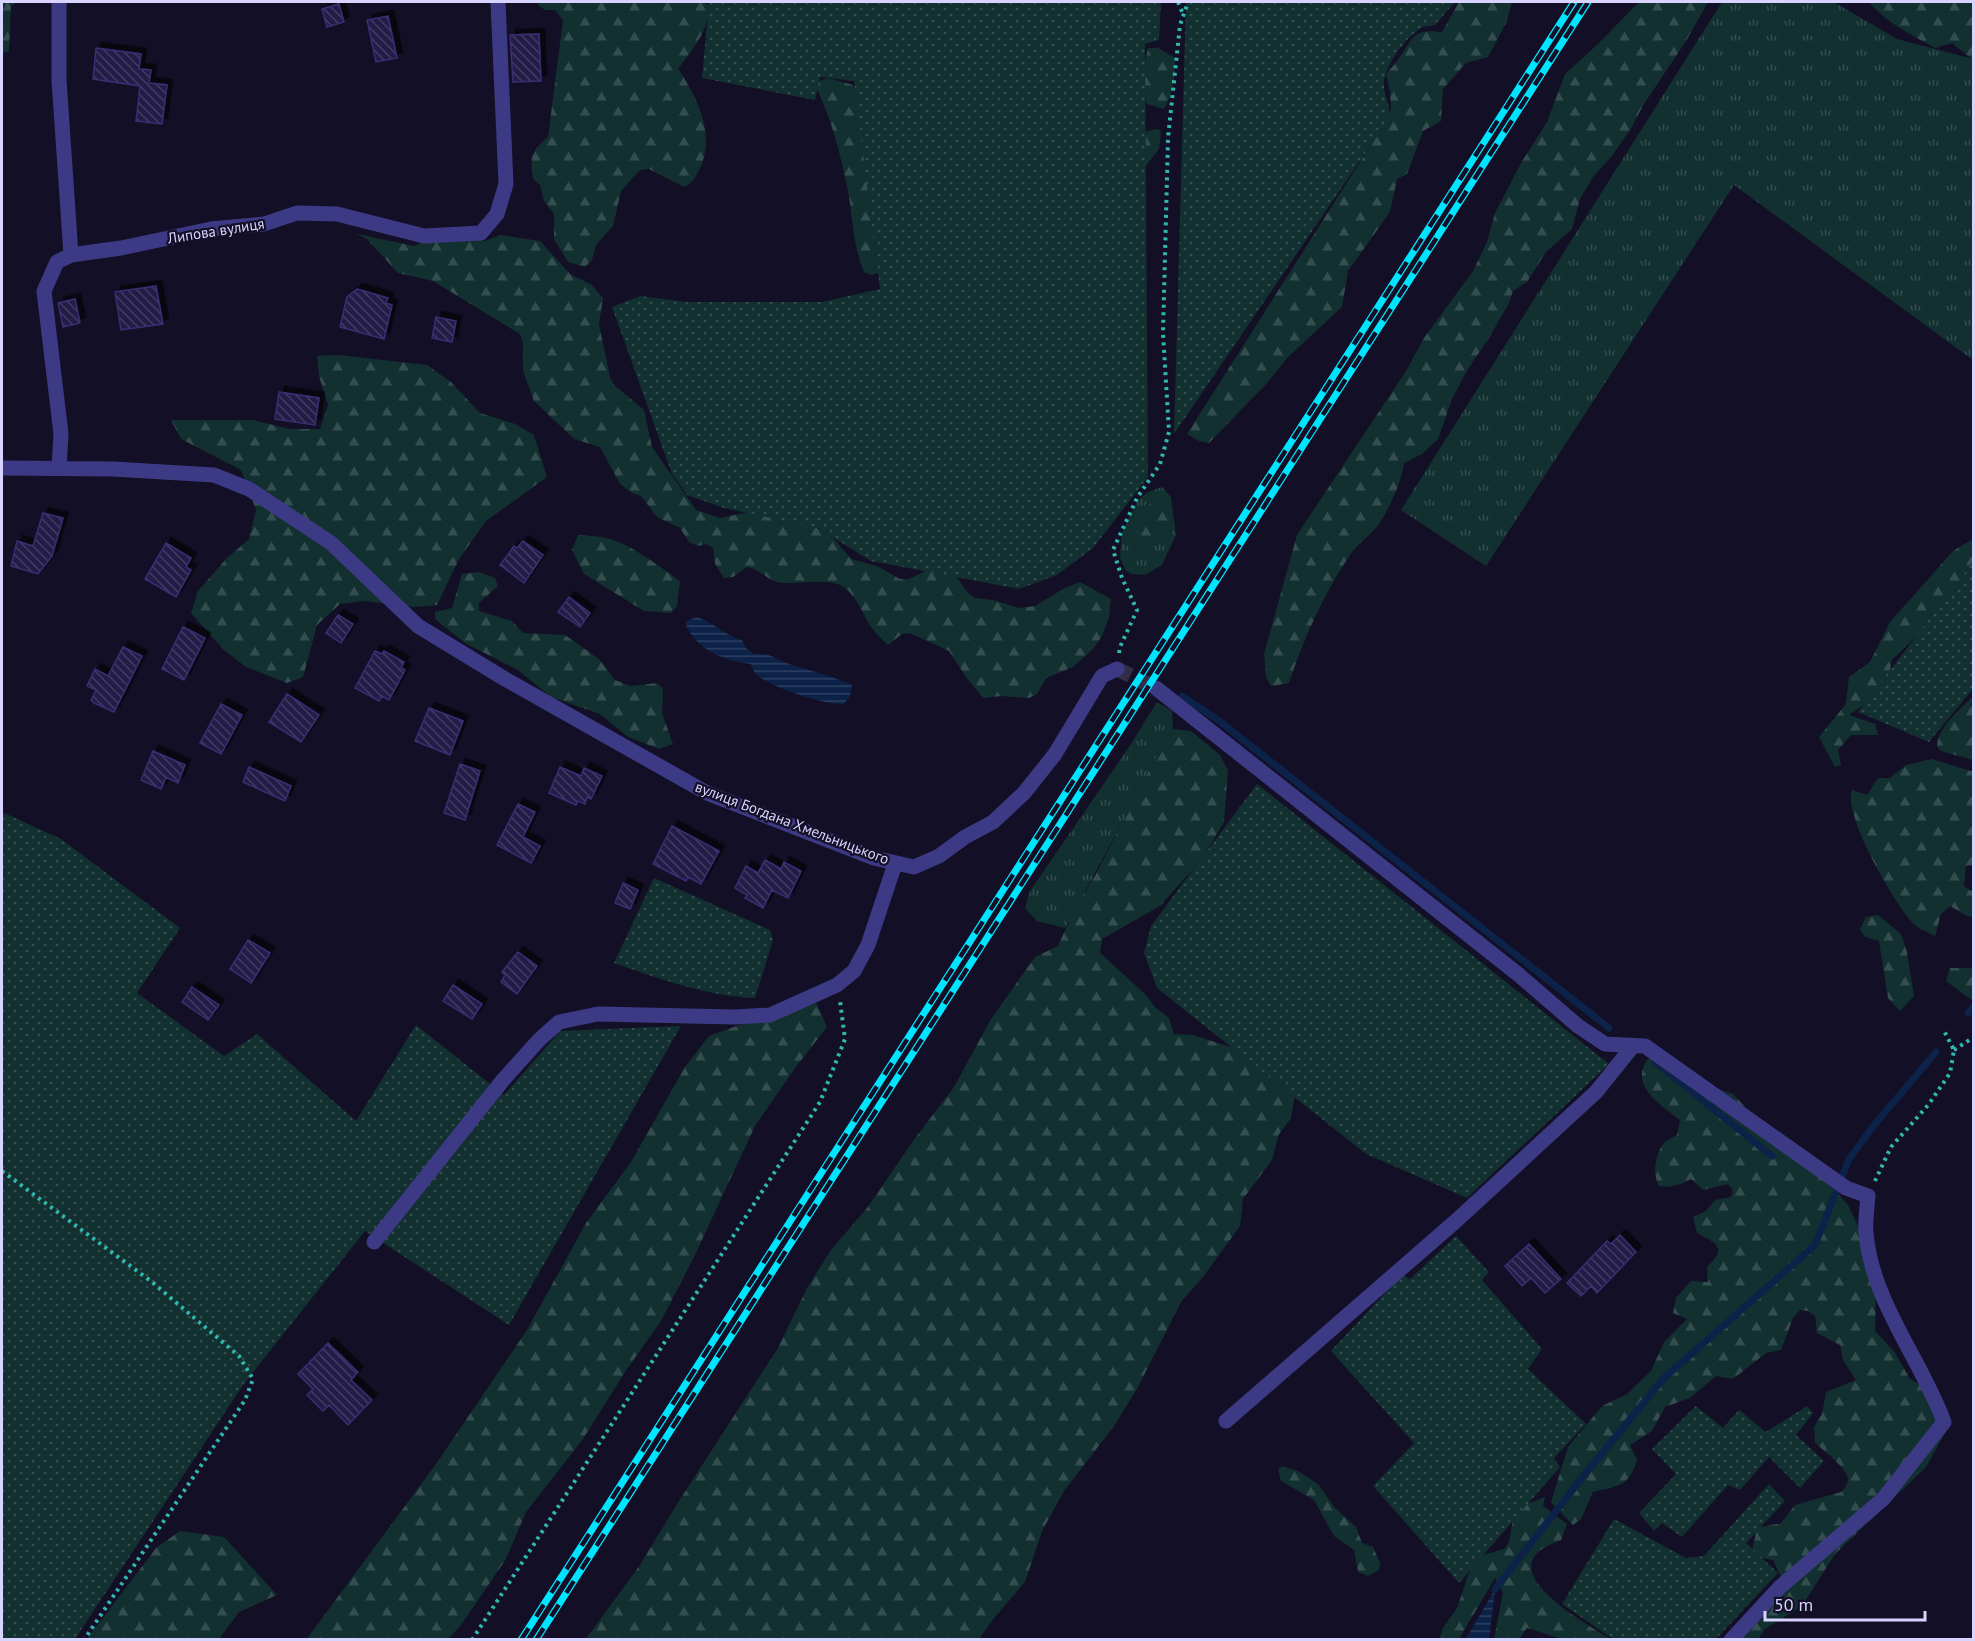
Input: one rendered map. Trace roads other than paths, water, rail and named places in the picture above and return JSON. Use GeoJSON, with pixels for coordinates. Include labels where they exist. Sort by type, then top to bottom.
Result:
{"type":"FeatureCollection","features":[{"type":"Feature","properties":{"kind":"street"},"geometry":{"type":"LineString","coordinates":[[59,2],[59,80],[71,255],[57,262],[44,291],[62,434],[59,468]]}},
{"type":"Feature","properties":{"kind":"street","name":"Липова вулиця"},"geometry":{"type":"LineString","coordinates":[[71,255],[121,248],[211,229],[264,224],[297,213],[337,214],[424,236],[481,233],[497,214],[506,184],[498,2]]}},
{"type":"Feature","properties":{"kind":"street","name":"вулиця Богдана Хмельницького"},"geometry":{"type":"LineString","coordinates":[[2,468],[113,469],[214,475],[249,489],[331,543],[418,626],[505,679],[707,793],[874,858],[895,864],[868,945],[854,970],[837,985],[770,1015],[735,1017],[598,1014],[559,1022],[539,1040],[503,1080],[374,1242]]}},
{"type":"Feature","properties":{"kind":"street"},"geometry":{"type":"LineString","coordinates":[[895,864],[914,867],[939,856],[965,837],[993,822],[1024,792],[1055,754],[1102,676],[1117,669]]}},
{"type":"Feature","properties":{"kind":"street"},"geometry":{"type":"LineString","coordinates":[[1156,688],[1519,975],[1578,1026],[1605,1044],[1645,1046],[1846,1188],[1868,1196],[1866,1233],[1875,1277],[1897,1327],[1935,1397],[1944,1422],[1883,1499],[1780,1587],[1731,1640]]}},
{"type":"Feature","properties":{"kind":"street"},"geometry":{"type":"LineString","coordinates":[[1226,1421],[1527,1156],[1596,1092],[1634,1046]]}},
{"type":"Feature","properties":{"kind":"water"},"geometry":{"type":"Polygon","coordinates":[[[697,617],[742,640],[746,648],[754,654],[769,655],[852,685],[850,696],[844,704],[836,704],[813,699],[766,681],[757,675],[751,664],[721,657],[695,640],[685,622],[697,617]]]}},
{"type":"Feature","properties":{"kind":"water"},"geometry":{"type":"Polygon","coordinates":[[[1495,1589],[1489,1639],[1466,1639],[1495,1589]]]}},
{"type":"Feature","properties":{"kind":"waterway"},"geometry":{"type":"LineString","coordinates":[[1182,696],[1218,720],[1609,1028]]}},
{"type":"Feature","properties":{"kind":"waterway"},"geometry":{"type":"LineString","coordinates":[[1968,1013],[1974,1006]]}},
{"type":"Feature","properties":{"kind":"waterway"},"geometry":{"type":"LineString","coordinates":[[1495,1589],[1663,1379],[1815,1245],[1849,1159],[1875,1124],[1936,1052]]}},
{"type":"Feature","properties":{"kind":"waterway"},"geometry":{"type":"LineString","coordinates":[[1655,1062],[1772,1156]]}},
{"type":"Feature","properties":{"kind":"tunnel"},"geometry":{"type":"LineString","coordinates":[[1117,669],[1156,688]]}},
{"type":"Feature","properties":{"kind":"railway"},"geometry":{"type":"LineString","coordinates":[[521,1640],[1574,2]]}},
{"type":"Feature","properties":{"kind":"railway"},"geometry":{"type":"LineString","coordinates":[[536,1640],[1588,2]]}}]}
